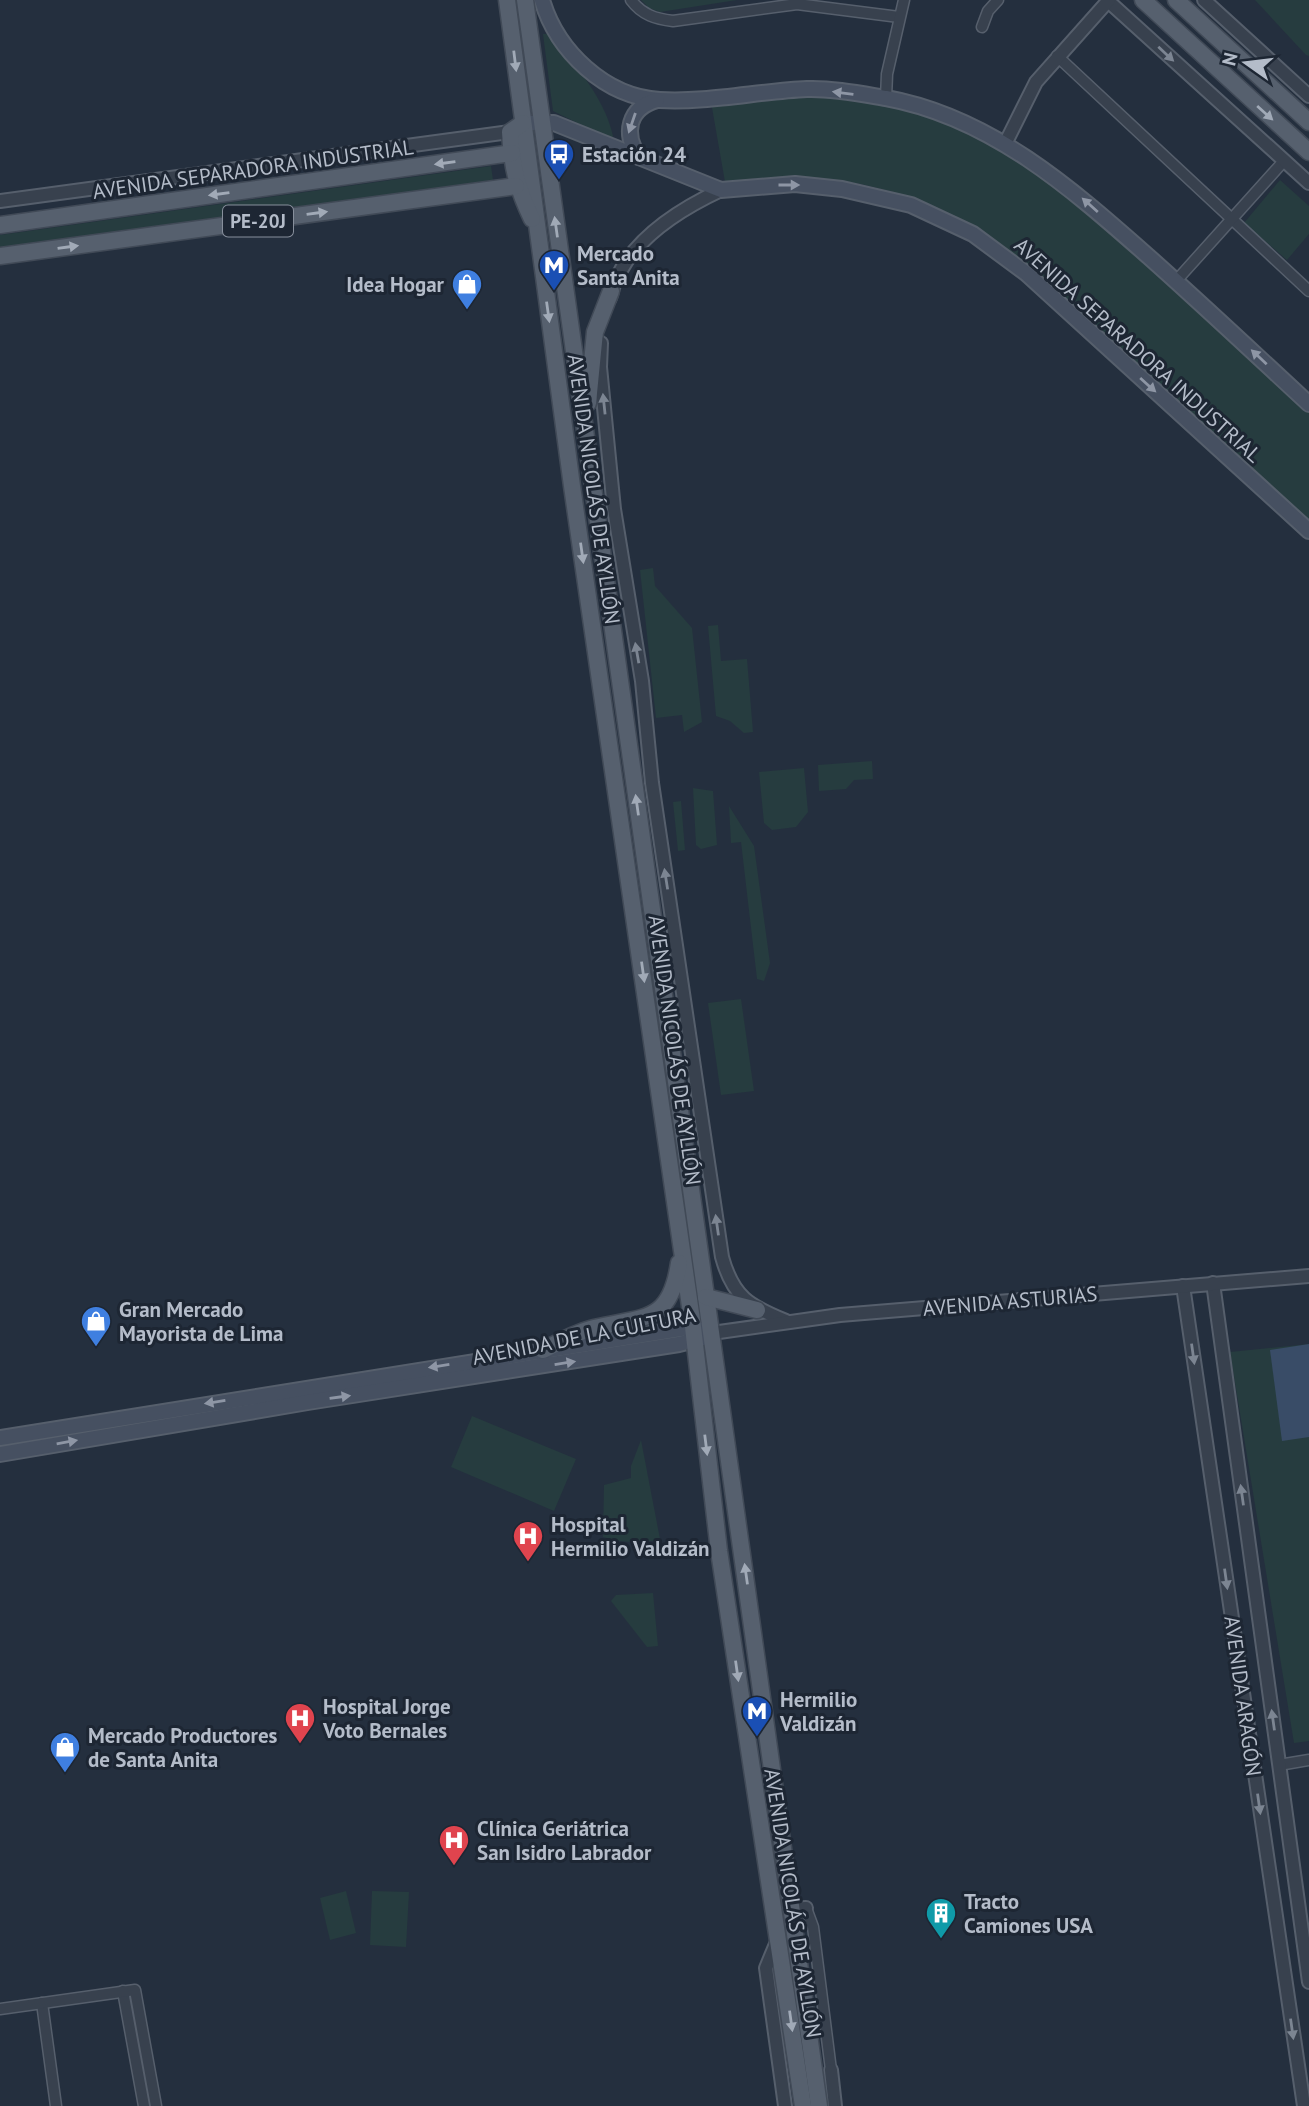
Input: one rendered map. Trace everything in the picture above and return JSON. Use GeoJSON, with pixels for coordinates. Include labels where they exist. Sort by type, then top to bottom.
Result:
{"type":"FeatureCollection","features":[{"type":"Feature","properties":{"kind":"main road","name":"AVENIDA NICOLÁS DE AYLLÓN"},"geometry":{"type":"LineString","coordinates":[[507,0],[517,127],[537,229],[694,1334],[719,1551],[776,1944],[785,1980],[803,2106]]}},
{"type":"Feature","properties":{"kind":"main road","name":"AVENIDA NICOLÁS DE AYLLÓN"},"geometry":{"type":"LineString","coordinates":[[525,0],[706,1297],[799,1908],[819,2106]]}},
{"type":"Feature","properties":{"kind":"main road"},"geometry":{"type":"LineString","coordinates":[[542,0],[558,35],[590,71],[619,89],[658,100],[812,89],[886,98],[955,119],[1005,144],[1079,194],[1309,404]]}},
{"type":"Feature","properties":{"kind":"main road"},"geometry":{"type":"LineString","coordinates":[[1143,0],[1309,152]]}},
{"type":"Feature","properties":{"kind":"main road"},"geometry":{"type":"LineString","coordinates":[[1176,0],[1309,122]]}},
{"type":"Feature","properties":{"kind":"main road"},"geometry":{"type":"LineString","coordinates":[[1225,76],[1232,68],[1245,65]]}},
{"type":"Feature","properties":{"kind":"main road"},"geometry":{"type":"LineString","coordinates":[[639,157],[631,147],[630,121],[637,110],[658,100]]}},
{"type":"Feature","properties":{"kind":"main road","name":"AVENIDA SEPARADORA INDUSTRIAL"},"geometry":{"type":"LineString","coordinates":[[517,127],[541,120],[570,128],[722,190],[794,184],[842,188],[911,205],[973,234],[1027,274],[1309,531]]}},
{"type":"Feature","properties":{"kind":"main road"},"geometry":{"type":"LineString","coordinates":[[517,127],[512,153],[516,186],[537,229]]}},
{"type":"Feature","properties":{"kind":"main road","name":"AVENIDA SEPARADORA INDUSTRIAL"},"geometry":{"type":"LineString","coordinates":[[0,225],[512,153]]}},
{"type":"Feature","properties":{"kind":"main road","name":"PE-20J"},"geometry":{"type":"LineString","coordinates":[[0,256],[516,186]]}},
{"type":"Feature","properties":{"kind":"main road"},"geometry":{"type":"LineString","coordinates":[[586,440],[591,355],[595,332],[611,292]]}},
{"type":"Feature","properties":{"kind":"main road"},"geometry":{"type":"LineString","coordinates":[[544,1350],[575,1334],[654,1315],[671,1295],[682,1247]]}},
{"type":"Feature","properties":{"kind":"main road"},"geometry":{"type":"LineString","coordinates":[[706,1297],[757,1310]]}},
{"type":"Feature","properties":{"kind":"main road","name":"AVENIDA DE LA CULTURA"},"geometry":{"type":"LineString","coordinates":[[0,1438],[307,1394],[447,1383],[694,1334]]}},
{"type":"Feature","properties":{"kind":"main road","name":"AVENIDA DE LA CULTURA"},"geometry":{"type":"LineString","coordinates":[[0,1454],[544,1350],[712,1334]]}},
{"type":"Feature","properties":{"kind":"street"},"geometry":{"type":"LineString","coordinates":[[631,0],[637,8],[656,19],[673,21],[797,4],[900,17]]}},
{"type":"Feature","properties":{"kind":"street"},"geometry":{"type":"LineString","coordinates":[[886,98],[887,74],[904,0]]}},
{"type":"Feature","properties":{"kind":"street"},"geometry":{"type":"LineString","coordinates":[[982,27],[988,11],[998,0]]}},
{"type":"Feature","properties":{"kind":"street"},"geometry":{"type":"LineString","coordinates":[[1005,144],[1036,82],[1056,56],[1108,0],[1309,183]]}},
{"type":"Feature","properties":{"kind":"street"},"geometry":{"type":"LineString","coordinates":[[1204,0],[1309,96]]}},
{"type":"Feature","properties":{"kind":"street"},"geometry":{"type":"LineString","coordinates":[[1056,56],[1309,291]]}},
{"type":"Feature","properties":{"kind":"street"},"geometry":{"type":"LineString","coordinates":[[0,201],[517,127]]}},
{"type":"Feature","properties":{"kind":"street"},"geometry":{"type":"LineString","coordinates":[[1176,281],[1283,162]]}},
{"type":"Feature","properties":{"kind":"street","name":"AVENIDA NICOLÁS DE AYLLÓN"},"geometry":{"type":"LineString","coordinates":[[722,190],[683,208],[658,226],[640,245],[611,292],[602,332],[600,367],[614,509],[642,681],[652,783],[722,1257],[727,1278],[735,1290],[757,1310]]}},
{"type":"Feature","properties":{"kind":"street","name":"AVENIDA ASTURIAS"},"geometry":{"type":"LineString","coordinates":[[712,1334],[786,1321],[1309,1276]]}},
{"type":"Feature","properties":{"kind":"street","name":"AVENIDA ARAGÓN"},"geometry":{"type":"LineString","coordinates":[[1213,1283],[1309,1982]]}},
{"type":"Feature","properties":{"kind":"street","name":"AVENIDA ARAGÓN"},"geometry":{"type":"LineString","coordinates":[[1183,1286],[1304,2106]]}},
{"type":"Feature","properties":{"kind":"street"},"geometry":{"type":"LineString","coordinates":[[757,1310],[786,1321]]}},
{"type":"Feature","properties":{"kind":"street"},"geometry":{"type":"LineString","coordinates":[[1279,1765],[1309,1760]]}},
{"type":"Feature","properties":{"kind":"street","name":"AVENIDA NICOLÁS DE AYLLÓN"},"geometry":{"type":"LineString","coordinates":[[799,1908],[813,1927],[835,2106]]}},
{"type":"Feature","properties":{"kind":"street","name":"AVENIDA NICOLÁS DE AYLLÓN"},"geometry":{"type":"LineString","coordinates":[[776,1944],[766,1968],[785,2106]]}},
{"type":"Feature","properties":{"kind":"street"},"geometry":{"type":"LineString","coordinates":[[0,2009],[135,1990],[156,2106]]}},
{"type":"Feature","properties":{"kind":"street"},"geometry":{"type":"LineString","coordinates":[[123,1992],[144,2106]]}},
{"type":"Feature","properties":{"kind":"street"},"geometry":{"type":"LineString","coordinates":[[42,2003],[57,2106]]}},
{"type":"Feature","properties":{"kind":"street"},"geometry":{"type":"LineString","coordinates":[[132,2042],[144,2040]]}},
{"type":"Feature","properties":{"kind":"street"},"geometry":{"type":"LineString","coordinates":[[141,2091],[153,2088]]}},
{"type":"Feature","properties":{"kind":"green space"},"geometry":{"type":"Polygon","coordinates":[[[641,0],[737,0],[660,12],[649,8],[641,0]]]}},
{"type":"Feature","properties":{"kind":"green space"},"geometry":{"type":"Polygon","coordinates":[[[1255,0],[1309,0],[1309,56],[1306,55],[1255,0]]]}},
{"type":"Feature","properties":{"kind":"green space"},"geometry":{"type":"Polygon","coordinates":[[[543,34],[550,34],[589,84],[605,112],[614,141],[553,111],[543,34]]]}},
{"type":"Feature","properties":{"kind":"green space"},"geometry":{"type":"Polygon","coordinates":[[[816,96],[887,102],[957,126],[1037,166],[1309,411],[1309,530],[1011,252],[976,230],[942,212],[876,187],[805,178],[725,182],[711,102],[816,96]]]}},
{"type":"Feature","properties":{"kind":"green space"},"geometry":{"type":"Polygon","coordinates":[[[491,166],[493,180],[0,250],[0,235],[491,166]]]}},
{"type":"Feature","properties":{"kind":"green space"},"geometry":{"type":"Polygon","coordinates":[[[1280,180],[1309,206],[1309,234],[1287,260],[1244,223],[1280,180]]]}},
{"type":"Feature","properties":{"kind":"green space"},"geometry":{"type":"Polygon","coordinates":[[[653,568],[655,586],[692,628],[702,722],[684,732],[682,715],[656,718],[640,570],[653,568]]]}},
{"type":"Feature","properties":{"kind":"green space"},"geometry":{"type":"Polygon","coordinates":[[[718,625],[721,661],[747,659],[753,732],[744,733],[730,721],[716,716],[708,626],[718,625]]]}},
{"type":"Feature","properties":{"kind":"green space"},"geometry":{"type":"Polygon","coordinates":[[[872,761],[873,779],[854,780],[846,789],[819,791],[818,765],[872,761]]]}},
{"type":"Feature","properties":{"kind":"green space"},"geometry":{"type":"Polygon","coordinates":[[[804,768],[808,812],[796,827],[772,830],[764,823],[759,772],[804,768]]]}},
{"type":"Feature","properties":{"kind":"green space"},"geometry":{"type":"Polygon","coordinates":[[[693,788],[713,791],[717,845],[701,849],[696,845],[693,788]]]}},
{"type":"Feature","properties":{"kind":"green space"},"geometry":{"type":"Polygon","coordinates":[[[681,801],[685,850],[678,851],[673,802],[681,801]]]}},
{"type":"Feature","properties":{"kind":"green space"},"geometry":{"type":"Polygon","coordinates":[[[729,806],[754,846],[770,963],[764,981],[757,979],[741,842],[731,843],[729,806]]]}},
{"type":"Feature","properties":{"kind":"green space"},"geometry":{"type":"Polygon","coordinates":[[[741,999],[754,1091],[721,1095],[708,1003],[741,999]]]}},
{"type":"Feature","properties":{"kind":"green space"},"geometry":{"type":"Polygon","coordinates":[[[1309,1344],[1309,1741],[1294,1743],[1230,1352],[1309,1344]]]}},
{"type":"Feature","properties":{"kind":"green space"},"geometry":{"type":"Polygon","coordinates":[[[472,1416],[576,1459],[554,1511],[451,1467],[472,1416]]]}},
{"type":"Feature","properties":{"kind":"green space"},"geometry":{"type":"Polygon","coordinates":[[[641,1440],[660,1539],[632,1542],[603,1537],[604,1485],[631,1478],[631,1466],[641,1440]]]}},
{"type":"Feature","properties":{"kind":"green space"},"geometry":{"type":"Polygon","coordinates":[[[653,1593],[658,1646],[647,1647],[611,1601],[616,1595],[653,1593]]]}},
{"type":"Feature","properties":{"kind":"green space"},"geometry":{"type":"Polygon","coordinates":[[[346,1891],[356,1933],[330,1940],[320,1898],[346,1891]]]}},
{"type":"Feature","properties":{"kind":"green space"},"geometry":{"type":"Polygon","coordinates":[[[372,1891],[409,1892],[406,1947],[370,1945],[372,1891]]]}},
{"type":"Feature","properties":{"kind":"water"},"geometry":{"type":"Polygon","coordinates":[[[1309,1344],[1309,1437],[1282,1441],[1270,1350],[1309,1344]]]}},
{"type":"Feature","properties":{"kind":"place","name":"Estación 24"},"geometry":{"type":"Point","coordinates":[559,181]}},
{"type":"Feature","properties":{"kind":"place","name":"Mercado Santa Anita"},"geometry":{"type":"Point","coordinates":[554,292]}},
{"type":"Feature","properties":{"kind":"place","name":"Idea Hogar"},"geometry":{"type":"Point","coordinates":[467,311]}},
{"type":"Feature","properties":{"kind":"place","name":"Gran Mercado Mayorista de Lima"},"geometry":{"type":"Point","coordinates":[96,1348]}},
{"type":"Feature","properties":{"kind":"place","name":"Hospital Hermilio Valdizán"},"geometry":{"type":"Point","coordinates":[528,1563]}},
{"type":"Feature","properties":{"kind":"place","name":"Hermilio Valdizán"},"geometry":{"type":"Point","coordinates":[757,1738]}},
{"type":"Feature","properties":{"kind":"place","name":"Hospital Jorge Voto Bernales"},"geometry":{"type":"Point","coordinates":[300,1745]}},
{"type":"Feature","properties":{"kind":"place","name":"Mercado Productores de Santa Anita"},"geometry":{"type":"Point","coordinates":[65,1774]}},
{"type":"Feature","properties":{"kind":"place","name":"Clínica Geriátrica San Isidro Labrador"},"geometry":{"type":"Point","coordinates":[454,1867]}},
{"type":"Feature","properties":{"kind":"place","name":"Tracto Camiones USA"},"geometry":{"type":"Point","coordinates":[941,1940]}}]}
